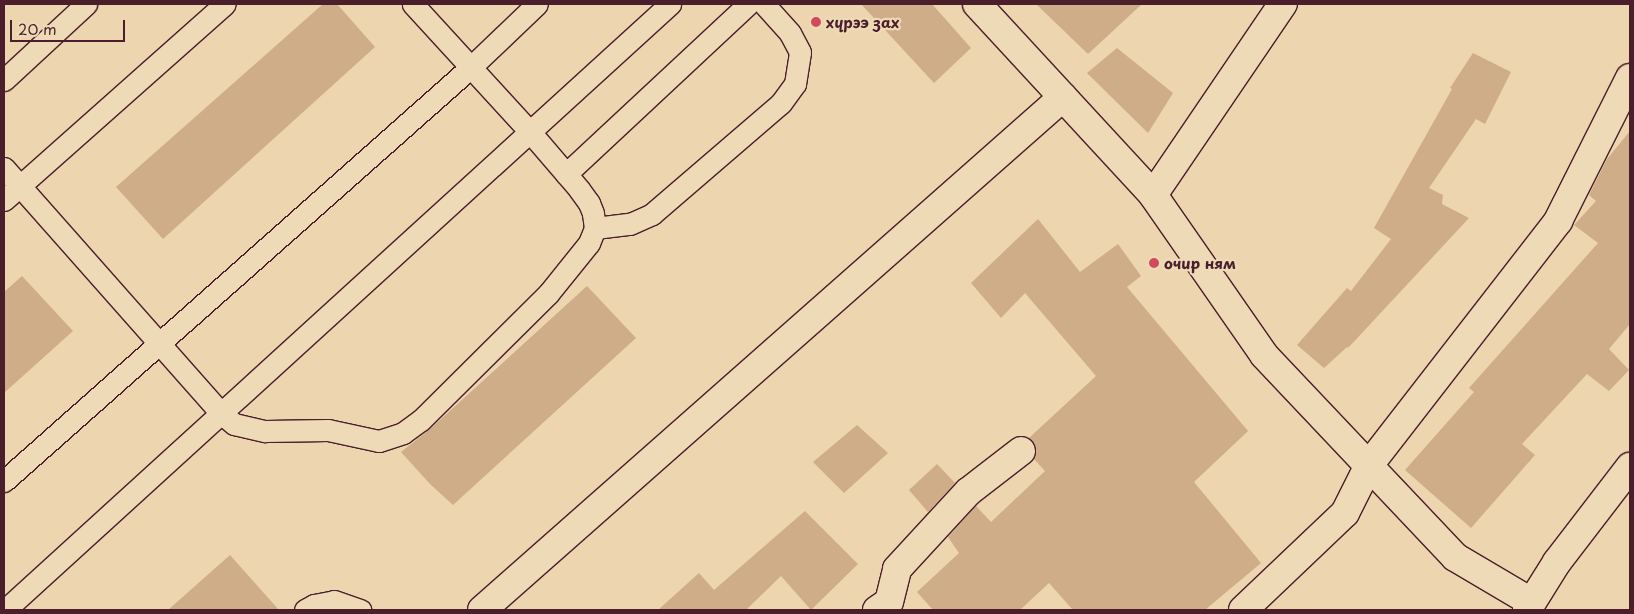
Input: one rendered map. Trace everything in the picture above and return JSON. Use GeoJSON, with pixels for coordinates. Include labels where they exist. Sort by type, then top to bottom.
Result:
{"type":"FeatureCollection","features":[{"type":"Feature","properties":{"kind":"street"},"geometry":{"type":"LineString","coordinates":[[977,4],[1153,195],[1264,355],[1455,557],[1529,606],[1557,562],[1630,467]]}},
{"type":"Feature","properties":{"kind":"street"},"geometry":{"type":"LineString","coordinates":[[1153,195],[1283,4]]}},
{"type":"Feature","properties":{"kind":"street"},"geometry":{"type":"LineString","coordinates":[[1243,610],[1344,513],[1370,465],[1558,220],[1630,78]]}},
{"type":"Feature","properties":{"kind":"street"},"geometry":{"type":"LineString","coordinates":[[482,610],[1062,97]]}},
{"type":"Feature","properties":{"kind":"street"},"geometry":{"type":"LineString","coordinates":[[877,610],[889,602],[897,569],[903,562],[968,492],[1020,451]]}},
{"type":"Feature","properties":{"kind":"lane"},"geometry":{"type":"LineString","coordinates":[[4,80],[86,4]]}},
{"type":"Feature","properties":{"kind":"lane"},"geometry":{"type":"LineString","coordinates":[[4,200],[225,4]]}},
{"type":"Feature","properties":{"kind":"lane"},"geometry":{"type":"LineString","coordinates":[[4,168],[222,414],[234,424],[265,431],[328,430],[379,441],[403,433],[421,420],[548,294],[589,243],[594,228],[593,213],[589,203],[566,174],[413,4]]}},
{"type":"Feature","properties":{"kind":"lane"},"geometry":{"type":"LineString","coordinates":[[4,481],[471,68],[537,4]]}},
{"type":"Feature","properties":{"kind":"lane"},"geometry":{"type":"LineString","coordinates":[[5,610],[531,133],[670,4]]}},
{"type":"Feature","properties":{"kind":"lane"},"geometry":{"type":"LineString","coordinates":[[566,174],[748,4]]}},
{"type":"Feature","properties":{"kind":"lane"},"geometry":{"type":"LineString","coordinates":[[594,228],[630,224],[652,214],[781,103],[794,84],[800,52],[790,33],[764,4]]}},
{"type":"Feature","properties":{"kind":"lane"},"geometry":{"type":"LineString","coordinates":[[305,610],[314,605],[334,601],[360,610]]}},
{"type":"Feature","properties":{"kind":"building"},"geometry":{"type":"Polygon","coordinates":[[[323,4],[337,4],[375,47],[163,239],[116,187],[323,4]]]}},
{"type":"Feature","properties":{"kind":"building"},"geometry":{"type":"Polygon","coordinates":[[[861,4],[932,4],[971,48],[934,83],[861,4]]]}},
{"type":"Feature","properties":{"kind":"building"},"geometry":{"type":"Polygon","coordinates":[[[1036,4],[1142,4],[1088,54],[1036,4]]]}},
{"type":"Feature","properties":{"kind":"building"},"geometry":{"type":"Polygon","coordinates":[[[1117,48],[1173,93],[1148,133],[1087,73],[1117,48]]]}},
{"type":"Feature","properties":{"kind":"building"},"geometry":{"type":"Polygon","coordinates":[[[1473,53],[1511,72],[1485,124],[1476,119],[1429,188],[1443,195],[1442,204],[1469,218],[1348,348],[1324,368],[1297,345],[1347,288],[1351,291],[1391,239],[1374,228],[1452,89],[1450,88],[1473,53]]]}},
{"type":"Feature","properties":{"kind":"building"},"geometry":{"type":"Polygon","coordinates":[[[1630,131],[1630,324],[1609,349],[1629,370],[1609,391],[1587,374],[1522,444],[1535,455],[1471,528],[1405,470],[1474,392],[1469,388],[1598,243],[1574,225],[1596,201],[1589,195],[1607,159],[1630,131]]]}},
{"type":"Feature","properties":{"kind":"building"},"geometry":{"type":"Polygon","coordinates":[[[1038,219],[1080,272],[1118,244],[1141,276],[1127,287],[1248,431],[1194,482],[1261,563],[1205,610],[1073,610],[1049,583],[1020,610],[933,610],[917,592],[959,553],[948,537],[976,506],[991,522],[1045,471],[1034,459],[1036,448],[1029,438],[1096,376],[1025,293],[1001,318],[971,283],[1038,219]]]}},
{"type":"Feature","properties":{"kind":"building"},"geometry":{"type":"Polygon","coordinates":[[[22,276],[73,331],[4,393],[4,292],[22,276]]]}},
{"type":"Feature","properties":{"kind":"building"},"geometry":{"type":"Polygon","coordinates":[[[587,286],[636,338],[453,505],[430,484],[401,452],[430,429],[587,286]]]}},
{"type":"Feature","properties":{"kind":"building"},"geometry":{"type":"Polygon","coordinates":[[[857,425],[888,453],[844,493],[813,462],[857,425]]]}},
{"type":"Feature","properties":{"kind":"building"},"geometry":{"type":"Polygon","coordinates":[[[937,464],[955,483],[928,512],[909,490],[937,464]]]}},
{"type":"Feature","properties":{"kind":"building"},"geometry":{"type":"Polygon","coordinates":[[[805,511],[858,564],[811,610],[781,576],[746,610],[658,610],[699,573],[714,590],[805,511]]]}},
{"type":"Feature","properties":{"kind":"building"},"geometry":{"type":"Polygon","coordinates":[[[230,555],[279,610],[168,610],[230,555]]]}},
{"type":"Feature","properties":{"kind":"place","name":"хүрээ зах"},"geometry":{"type":"Point","coordinates":[816,22]}},
{"type":"Feature","properties":{"kind":"place","name":"очир ням"},"geometry":{"type":"Point","coordinates":[1154,263]}}]}
